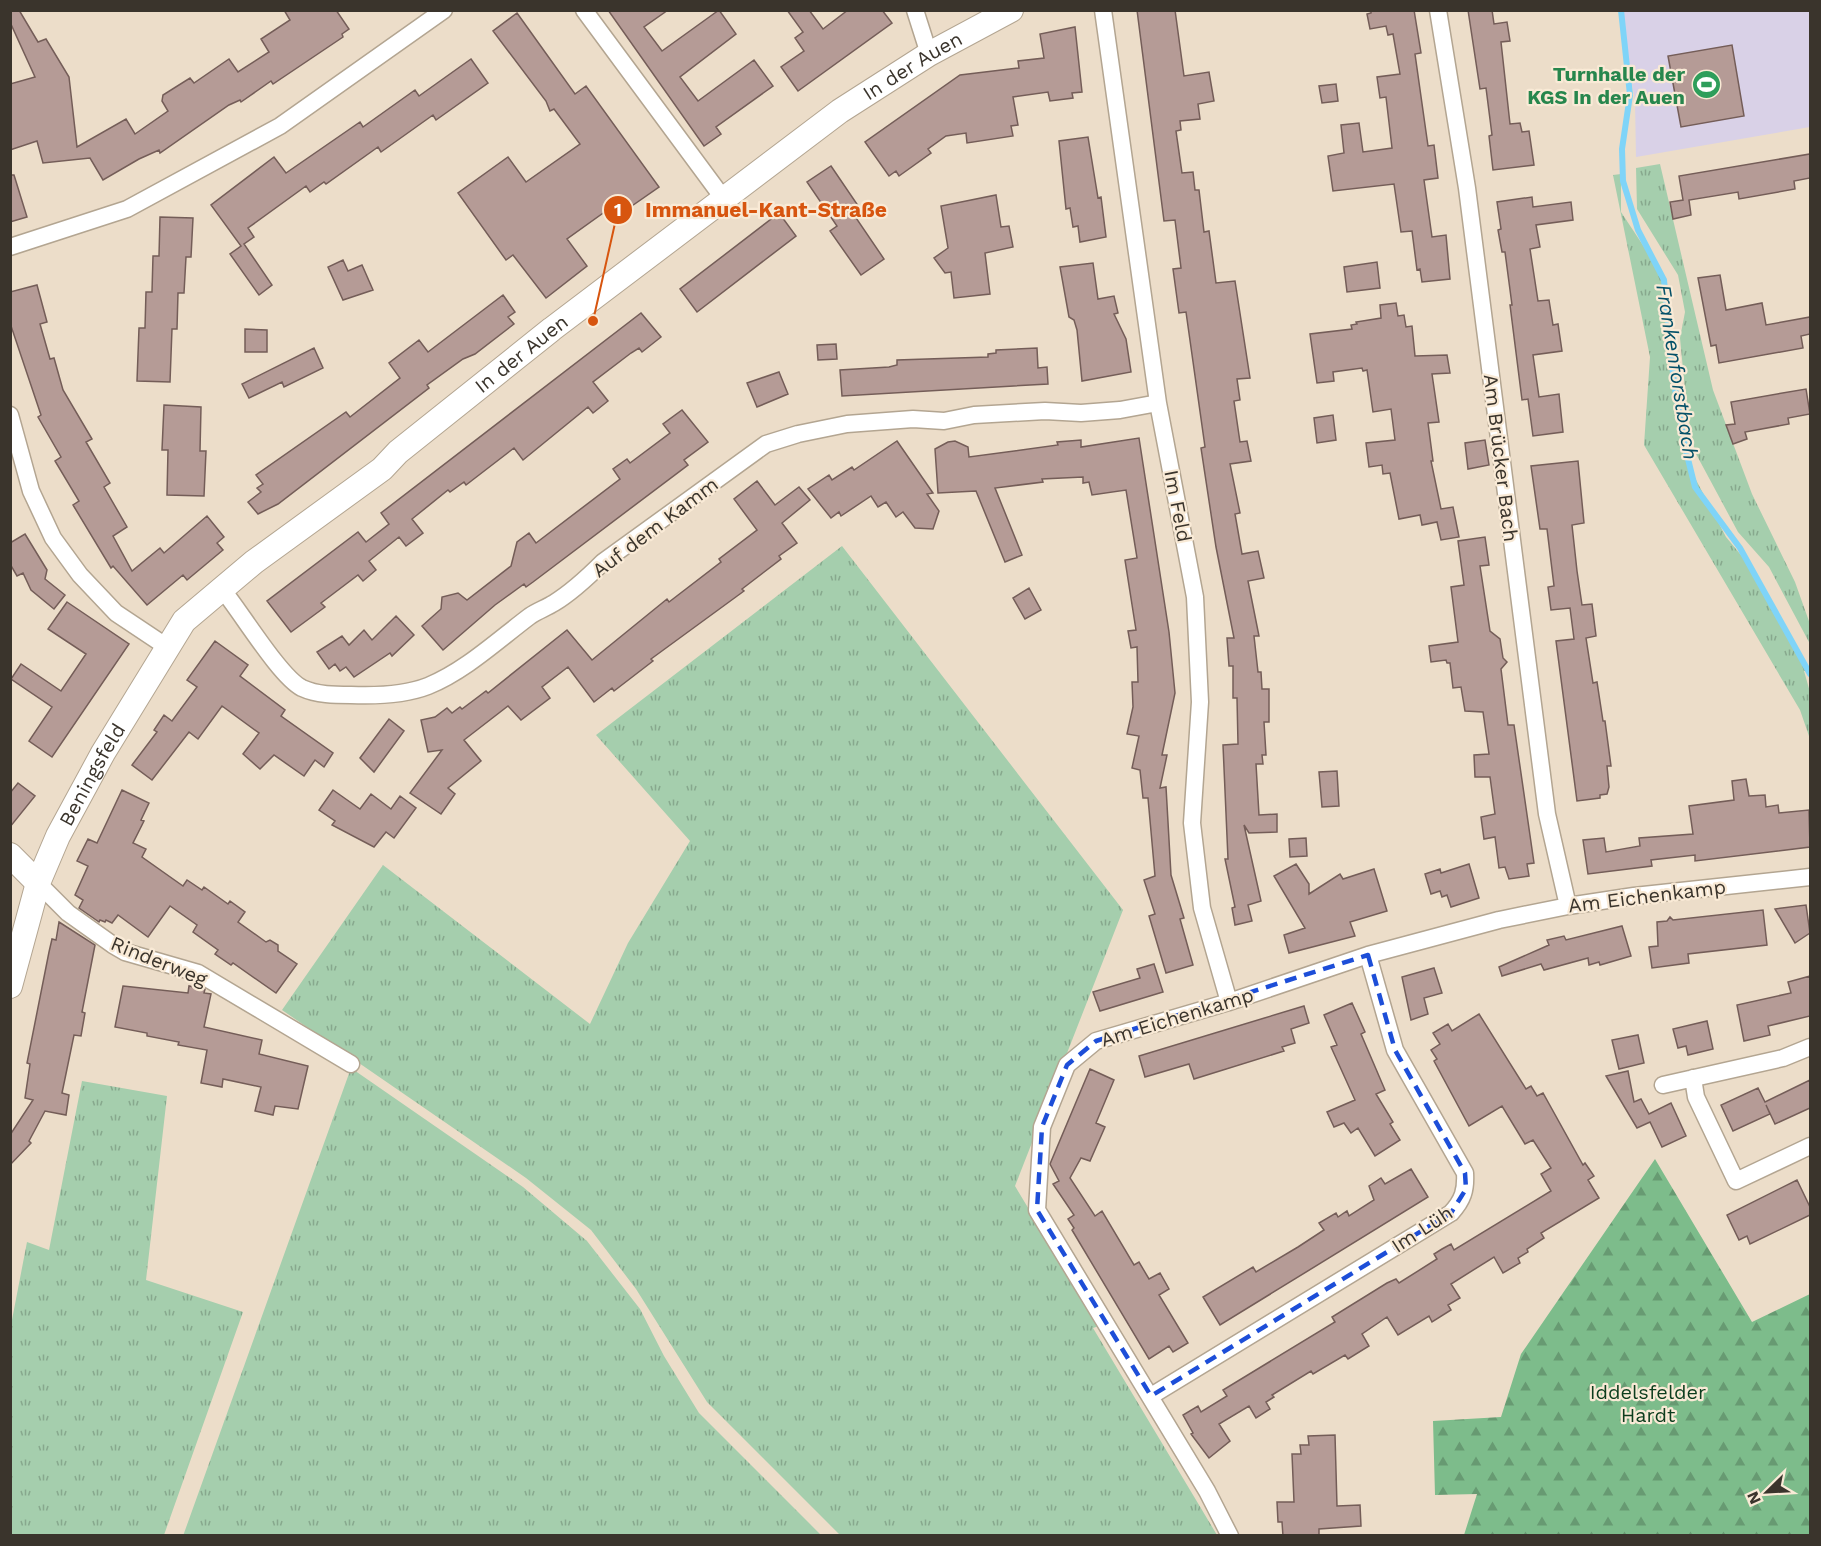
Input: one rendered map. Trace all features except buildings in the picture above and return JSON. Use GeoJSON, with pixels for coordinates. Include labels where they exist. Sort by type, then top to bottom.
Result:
{"type":"FeatureCollection","features":[{"type":"Feature","properties":{"kind":"street"},"geometry":{"type":"LineString","coordinates":[[10,247],[127,209],[280,126],[444,10]]}},
{"type":"Feature","properties":{"kind":"street"},"geometry":{"type":"LineString","coordinates":[[584,10],[723,198]]}},
{"type":"Feature","properties":{"kind":"street"},"geometry":{"type":"LineString","coordinates":[[915,10],[929,54]]}},
{"type":"Feature","properties":{"kind":"street","name":"In der Auen"},"geometry":{"type":"LineString","coordinates":[[222,589],[329,505],[382,469],[398,452],[552,329],[840,111],[929,54],[1011,10]]}},
{"type":"Feature","properties":{"kind":"street","name":"Im Feld"},"geometry":{"type":"LineString","coordinates":[[1103,10],[1158,403],[1195,597],[1200,702],[1193,832],[1203,908],[1229,1002]]}},
{"type":"Feature","properties":{"kind":"street","name":"Am Brücker Bach"},"geometry":{"type":"LineString","coordinates":[[1438,10],[1467,188],[1547,814],[1568,906]]}},
{"type":"Feature","properties":{"kind":"street","name":"Auf dem Kamm"},"geometry":{"type":"LineString","coordinates":[[222,589],[244,616],[284,675],[302,688],[327,695],[367,696],[402,693],[428,686],[456,671],[533,614],[555,603],[587,579],[603,562],[766,444],[847,424],[913,419],[944,421],[974,415],[1045,411],[1081,413],[1120,410],[1158,403]]}},
{"type":"Feature","properties":{"kind":"street"},"geometry":{"type":"LineString","coordinates":[[10,415],[31,491],[53,538],[80,575],[116,613],[167,647]]}},
{"type":"Feature","properties":{"kind":"street","name":"Beningsfeld"},"geometry":{"type":"LineString","coordinates":[[10,986],[38,883],[58,836],[97,763],[184,621],[222,589]]}},
{"type":"Feature","properties":{"kind":"street"},"geometry":{"type":"LineString","coordinates":[[10,855],[38,883]]}},
{"type":"Feature","properties":{"kind":"street","name":"Am Eichenkamp"},"geometry":{"type":"LineString","coordinates":[[1230,1536],[1207,1491],[1151,1396],[1037,1210],[1042,1126],[1067,1065],[1096,1041],[1229,1002],[1368,955],[1499,920],[1568,906],[1810,877]]}},
{"type":"Feature","properties":{"kind":"street","name":"Rinderweg"},"geometry":{"type":"LineString","coordinates":[[38,883],[68,913],[125,952],[198,973],[351,1064]]}},
{"type":"Feature","properties":{"kind":"street","name":"Im Lüh"},"geometry":{"type":"LineString","coordinates":[[1151,1396],[1451,1213],[1460,1203],[1466,1190],[1465,1173],[1395,1050],[1368,955]]}},
{"type":"Feature","properties":{"kind":"street"},"geometry":{"type":"LineString","coordinates":[[1663,1085],[1783,1058],[1810,1047]]}},
{"type":"Feature","properties":{"kind":"street"},"geometry":{"type":"LineString","coordinates":[[1694,1078],[1696,1097],[1736,1181],[1810,1146]]}},
{"type":"Feature","properties":{"kind":"highlighted area"},"geometry":{"type":"Polygon","coordinates":[[[1368,955],[1395,1050],[1465,1173],[1466,1189],[1451,1213],[1151,1396],[1037,1210],[1042,1127],[1067,1065],[1096,1041],[1368,955]]]}},
{"type":"Feature","properties":{"kind":"shaded area"},"geometry":{"type":"Polygon","coordinates":[[[1622,11],[1810,11],[1810,127],[1636,157],[1635,101],[1623,33],[1622,11]]]}},
{"type":"Feature","properties":{"kind":"green space"},"geometry":{"type":"Polygon","coordinates":[[[1660,164],[1713,390],[1752,494],[1795,582],[1810,624],[1810,644],[1769,567],[1738,532],[1695,452],[1687,411],[1680,338],[1685,312],[1678,275],[1637,209],[1636,168],[1660,164]]]}},
{"type":"Feature","properties":{"kind":"green space"},"geometry":{"type":"Polygon","coordinates":[[[1621,174],[1621,212],[1664,277],[1671,318],[1669,342],[1676,414],[1684,457],[1726,537],[1755,572],[1779,620],[1810,671],[1804,671],[1810,692],[1810,739],[1800,710],[1644,445],[1650,357],[1613,175],[1621,174]]]}},
{"type":"Feature","properties":{"kind":"green space"},"geometry":{"type":"Polygon","coordinates":[[[842,546],[1123,910],[1015,1186],[1099,1326],[1093,1328],[1217,1535],[840,1535],[707,1402],[636,1289],[591,1230],[526,1178],[282,1010],[383,865],[590,1024],[628,943],[690,841],[596,735],[842,546]]]}},
{"type":"Feature","properties":{"kind":"green space"},"geometry":{"type":"Polygon","coordinates":[[[351,1068],[523,1187],[587,1241],[640,1309],[664,1356],[699,1413],[821,1535],[183,1536],[351,1068]]]}},
{"type":"Feature","properties":{"kind":"green space"},"geometry":{"type":"Polygon","coordinates":[[[82,1081],[167,1096],[146,1280],[243,1312],[164,1535],[11,1535],[11,1325],[27,1242],[49,1250],[82,1081]]]}},
{"type":"Feature","properties":{"kind":"green space","name":"Iddelsfelder Hardt"},"geometry":{"type":"Polygon","coordinates":[[[1655,1159],[1752,1322],[1810,1294],[1810,1535],[1464,1535],[1477,1494],[1435,1495],[1433,1421],[1501,1417],[1521,1354],[1655,1159]]]}},
{"type":"Feature","properties":{"kind":"waterway","name":"Frankenforstbach"},"geometry":{"type":"LineString","coordinates":[[1621,10],[1630,95],[1622,149],[1623,181],[1638,230],[1664,280],[1674,383],[1685,447],[1695,487],[1740,548],[1810,674]]}},
{"type":"Feature","properties":{"kind":"place","name":"Turnhalle der KGS In der Auen"},"geometry":{"type":"Point","coordinates":[1706,85]}},
{"type":"Feature","properties":{"kind":"place","name":"Immanuel-Kant-Straße"},"geometry":{"type":"Point","coordinates":[593,321]}}]}
